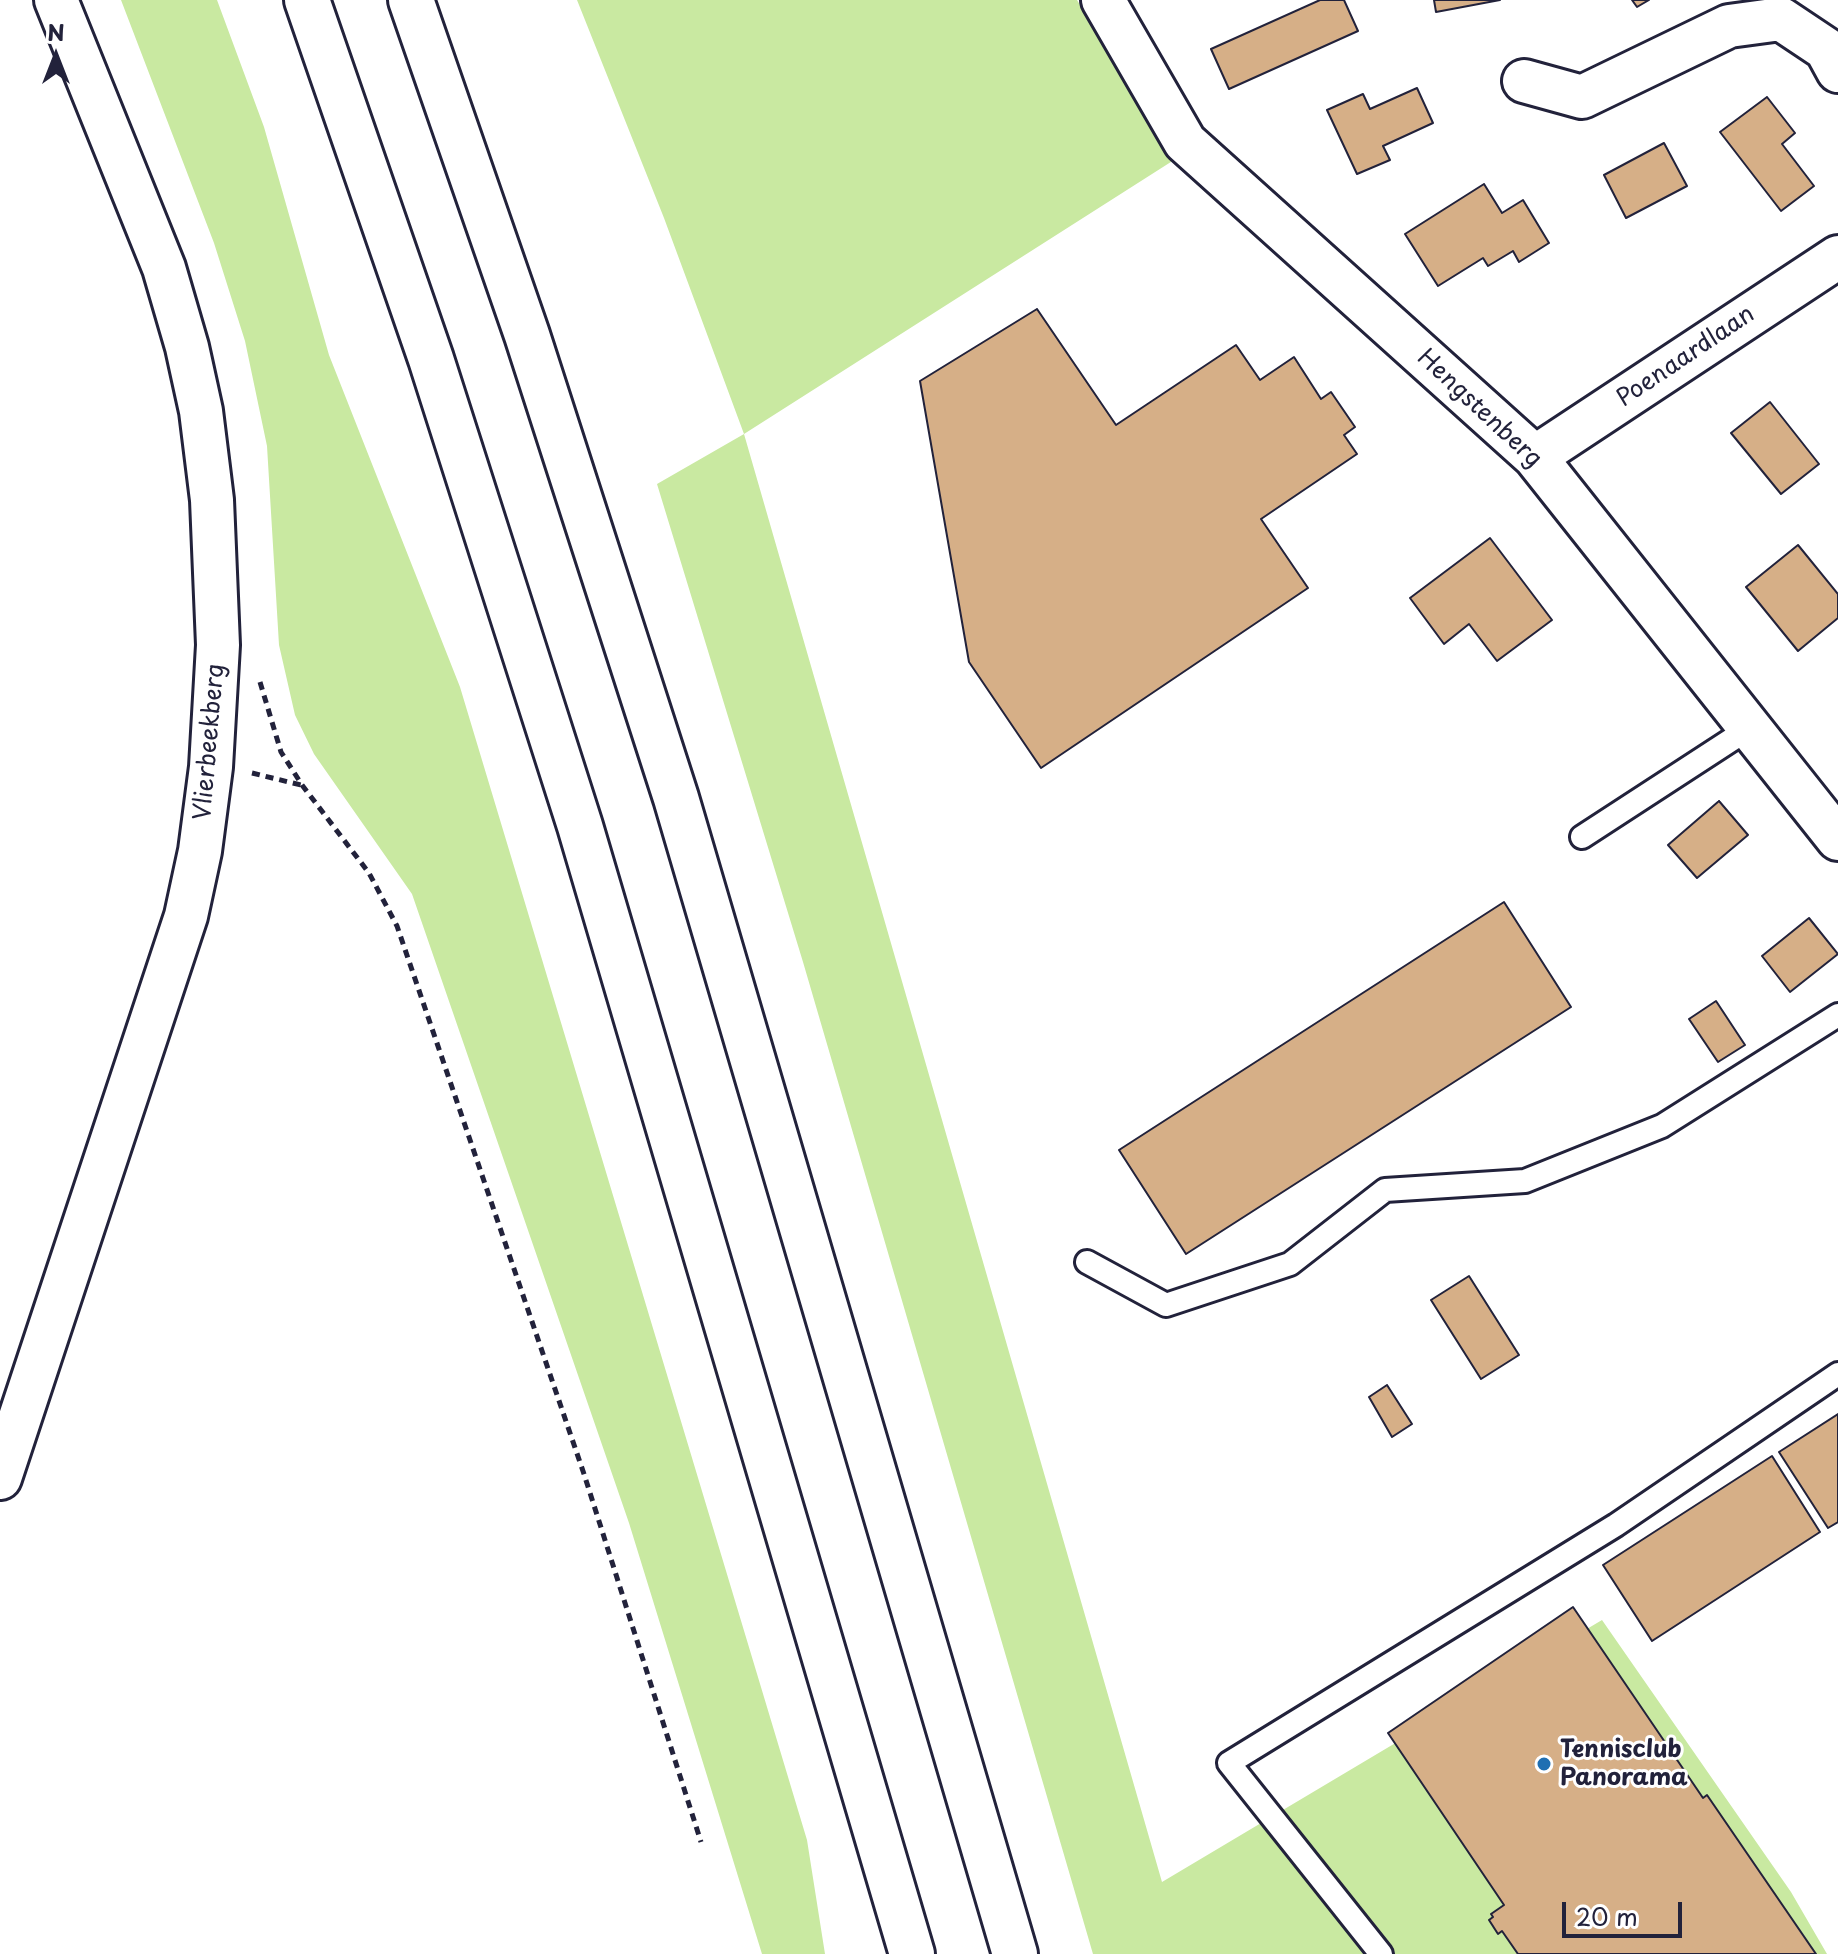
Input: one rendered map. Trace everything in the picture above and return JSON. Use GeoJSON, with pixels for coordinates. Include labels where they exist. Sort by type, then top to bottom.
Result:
{"type":"FeatureCollection","features":[{"type":"Feature","properties":{"kind":"highway"},"geometry":{"type":"LineString","coordinates":[[307,0],[431,359],[580,826],[912,1954]]}},
{"type":"Feature","properties":{"kind":"highway"},"geometry":{"type":"LineString","coordinates":[[411,0],[527,335],[676,798],[1015,1954]]}},
{"type":"Feature","properties":{"kind":"street","name":"Vlierbeekberg"},"geometry":{"type":"LineString","coordinates":[[0,1478],[186,916],[200,851],[211,767],[218,645],[212,500],[197,385],[164,268],[56,0]]}},
{"type":"Feature","properties":{"kind":"street","name":"Hengstenberg"},"geometry":{"type":"LineString","coordinates":[[1103,0],[1185,142],[1535,457],[1838,839]]}},
{"type":"Feature","properties":{"kind":"street"},"geometry":{"type":"LineString","coordinates":[[1524,81],[1582,97],[1729,26],[1781,19],[1826,49],[1838,71]]}},
{"type":"Feature","properties":{"kind":"street","name":"Poenaardlaan"},"geometry":{"type":"LineString","coordinates":[[1535,457],[1838,257]]}},
{"type":"Feature","properties":{"kind":"lane"},"geometry":{"type":"LineString","coordinates":[[1582,837],[1748,729]]}},
{"type":"Feature","properties":{"kind":"lane"},"geometry":{"type":"LineString","coordinates":[[1087,1262],[1166,1305],[1290,1264],[1385,1190],[1525,1181],[1662,1126],[1838,1015]]}},
{"type":"Feature","properties":{"kind":"lane"},"geometry":{"type":"LineString","coordinates":[[1381,1954],[1229,1763],[1616,1525],[1838,1374]]}},
{"type":"Feature","properties":{"kind":"path"},"geometry":{"type":"LineString","coordinates":[[211,767],[302,785],[369,873],[397,926],[584,1474],[701,1842]]}},
{"type":"Feature","properties":{"kind":"green space"},"geometry":{"type":"Polygon","coordinates":[[[121,0],[217,0],[264,127],[329,355],[460,687],[807,1840],[825,1954],[762,1954],[629,1523],[412,894],[314,754],[295,715],[279,645],[267,446],[245,341],[214,243],[121,0]]]}},
{"type":"Feature","properties":{"kind":"green space"},"geometry":{"type":"Polygon","coordinates":[[[577,0],[1077,0],[1174,160],[744,434],[664,218],[577,0]]]}},
{"type":"Feature","properties":{"kind":"green space"},"geometry":{"type":"Polygon","coordinates":[[[744,434],[1162,1882],[1602,1620],[1791,1892],[1827,1954],[1093,1954],[803,962],[657,484],[744,434]]]}},
{"type":"Feature","properties":{"kind":"building"},"geometry":{"type":"Polygon","coordinates":[[[1320,0],[1344,0],[1358,31],[1229,89],[1211,49],[1320,0]]]}},
{"type":"Feature","properties":{"kind":"building"},"geometry":{"type":"Polygon","coordinates":[[[1434,0],[1500,0],[1436,12],[1434,0]]]}},
{"type":"Feature","properties":{"kind":"building"},"geometry":{"type":"Polygon","coordinates":[[[1632,0],[1649,0],[1637,7],[1632,0]]]}},
{"type":"Feature","properties":{"kind":"building"},"geometry":{"type":"Polygon","coordinates":[[[1417,88],[1433,123],[1383,146],[1390,160],[1357,174],[1327,110],[1363,94],[1370,109],[1417,88]]]}},
{"type":"Feature","properties":{"kind":"building"},"geometry":{"type":"Polygon","coordinates":[[[1767,97],[1795,133],[1782,144],[1814,186],[1781,211],[1720,132],[1767,97]]]}},
{"type":"Feature","properties":{"kind":"building"},"geometry":{"type":"Polygon","coordinates":[[[1664,143],[1687,186],[1626,218],[1604,175],[1664,143]]]}},
{"type":"Feature","properties":{"kind":"building"},"geometry":{"type":"Polygon","coordinates":[[[1484,184],[1502,213],[1523,200],[1549,243],[1519,262],[1513,251],[1488,266],[1483,258],[1438,286],[1405,234],[1484,184]]]}},
{"type":"Feature","properties":{"kind":"building"},"geometry":{"type":"Polygon","coordinates":[[[1037,309],[1116,425],[1236,345],[1260,380],[1294,357],[1321,399],[1331,392],[1355,427],[1344,435],[1357,454],[1261,519],[1308,588],[1041,768],[969,662],[920,381],[1037,309]]]}},
{"type":"Feature","properties":{"kind":"building"},"geometry":{"type":"Polygon","coordinates":[[[1770,402],[1819,464],[1781,494],[1731,433],[1770,402]]]}},
{"type":"Feature","properties":{"kind":"building"},"geometry":{"type":"Polygon","coordinates":[[[1490,538],[1552,620],[1497,661],[1469,624],[1444,644],[1410,598],[1490,538]]]}},
{"type":"Feature","properties":{"kind":"building"},"geometry":{"type":"Polygon","coordinates":[[[1798,545],[1838,594],[1838,618],[1798,651],[1746,587],[1798,545]]]}},
{"type":"Feature","properties":{"kind":"building"},"geometry":{"type":"Polygon","coordinates":[[[1719,801],[1748,835],[1697,878],[1668,845],[1719,801]]]}},
{"type":"Feature","properties":{"kind":"building"},"geometry":{"type":"Polygon","coordinates":[[[1504,902],[1571,1007],[1186,1254],[1119,1150],[1504,902]]]}},
{"type":"Feature","properties":{"kind":"building"},"geometry":{"type":"Polygon","coordinates":[[[1809,918],[1838,954],[1790,992],[1762,956],[1809,918]]]}},
{"type":"Feature","properties":{"kind":"building"},"geometry":{"type":"Polygon","coordinates":[[[1716,1001],[1745,1045],[1718,1062],[1689,1019],[1716,1001]]]}},
{"type":"Feature","properties":{"kind":"building"},"geometry":{"type":"Polygon","coordinates":[[[1469,1276],[1519,1355],[1481,1379],[1431,1300],[1469,1276]]]}},
{"type":"Feature","properties":{"kind":"building"},"geometry":{"type":"Polygon","coordinates":[[[1387,1385],[1412,1424],[1392,1437],[1369,1397],[1387,1385]]]}},
{"type":"Feature","properties":{"kind":"building"},"geometry":{"type":"Polygon","coordinates":[[[1838,1414],[1838,1522],[1828,1528],[1779,1452],[1838,1414]]]}},
{"type":"Feature","properties":{"kind":"building"},"geometry":{"type":"Polygon","coordinates":[[[1772,1456],[1820,1532],[1652,1641],[1603,1565],[1772,1456]]]}},
{"type":"Feature","properties":{"kind":"building","name":"Tennisclub Panorama"},"geometry":{"type":"Polygon","coordinates":[[[1573,1607],[1703,1798],[1707,1795],[1816,1954],[1518,1954],[1502,1931],[1498,1934],[1489,1920],[1493,1917],[1491,1914],[1504,1905],[1388,1733],[1573,1607]]]}},
{"type":"Feature","properties":{"kind":"place","name":"Tennisclub Panorama"},"geometry":{"type":"Point","coordinates":[1544,1764]}}]}
